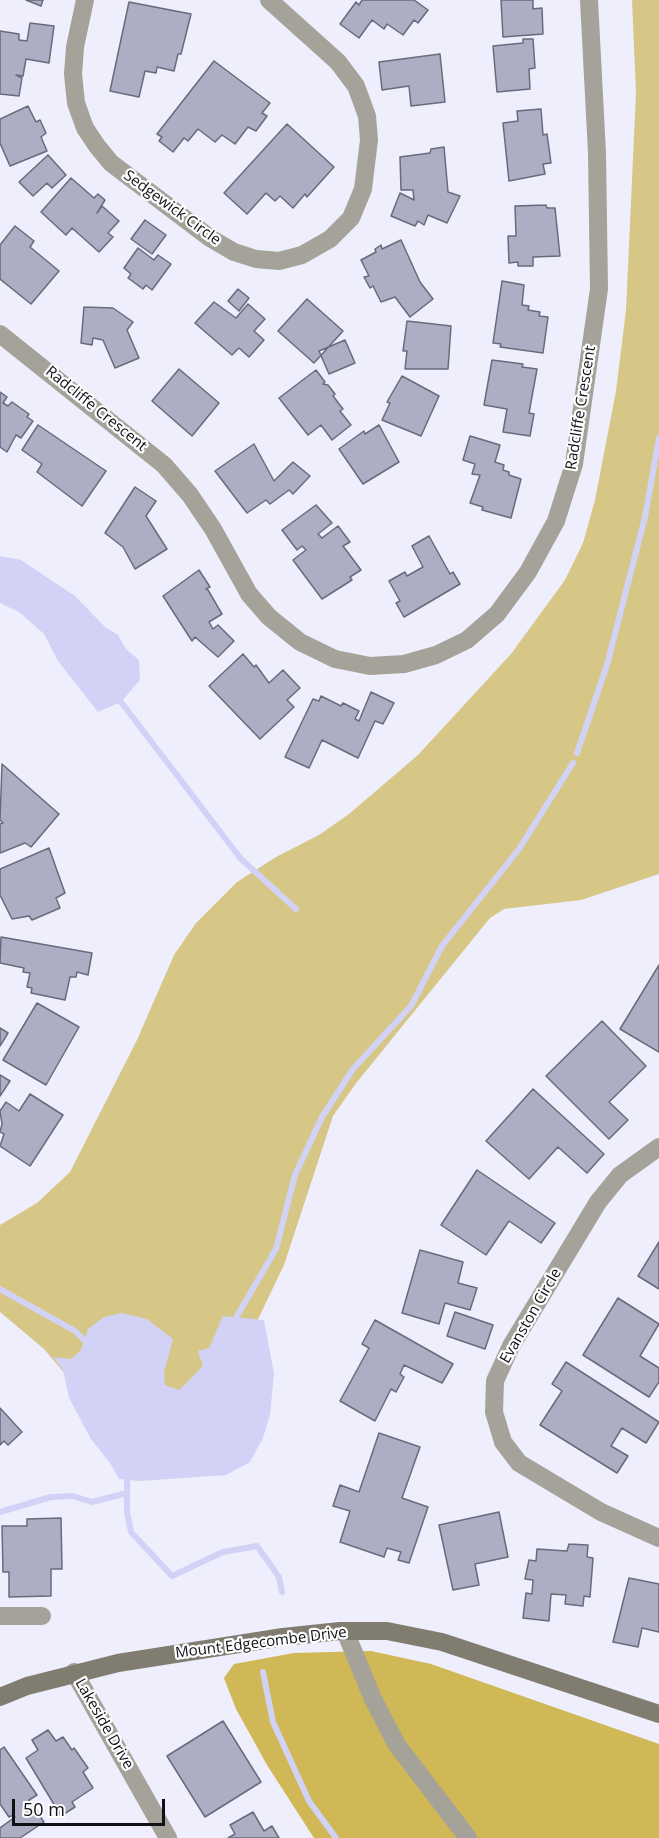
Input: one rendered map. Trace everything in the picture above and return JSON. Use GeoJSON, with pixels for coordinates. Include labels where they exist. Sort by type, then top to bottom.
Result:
{"type":"FeatureCollection","features":[{"type":"Feature","properties":{"kind":"street","name":"Sedgewick Circle"},"geometry":{"type":"LineString","coordinates":[[85,0],[75,47],[76,104],[85,128],[97,146],[111,163],[210,238],[234,252],[256,259],[279,261],[302,255],[330,239],[351,218],[363,189],[369,140],[367,116],[356,86],[338,62],[269,0]]}},
{"type":"Feature","properties":{"kind":"street","name":"Radcliffe Crescent"},"geometry":{"type":"LineString","coordinates":[[0,334],[164,465],[190,495],[213,529],[249,594],[269,617],[300,642],[335,659],[370,666],[404,664],[436,656],[467,640],[497,614],[528,572],[556,521],[574,464],[599,289],[597,153],[589,0]]}},
{"type":"Feature","properties":{"kind":"street","name":"Evanston Circle"},"geometry":{"type":"LineString","coordinates":[[659,1147],[620,1174],[598,1203],[511,1346],[495,1381],[494,1412],[503,1442],[519,1463],[601,1512],[659,1538]]}},
{"type":"Feature","properties":{"kind":"street"},"geometry":{"type":"LineString","coordinates":[[0,1607],[0,1623]]}},
{"type":"Feature","properties":{"kind":"street"},"geometry":{"type":"LineString","coordinates":[[1,1616],[42,1616]]}},
{"type":"Feature","properties":{"kind":"street"},"geometry":{"type":"LineString","coordinates":[[345,1631],[373,1699],[397,1745],[468,1838]]}},
{"type":"Feature","properties":{"kind":"street","name":"Mount Edgecombe Drive"},"geometry":{"type":"LineString","coordinates":[[0,1697],[74,1672],[118,1662],[272,1638],[345,1631],[387,1631],[442,1642],[659,1714]]}},
{"type":"Feature","properties":{"kind":"street","name":"Lakeside Drive"},"geometry":{"type":"LineString","coordinates":[[74,1672],[168,1838]]}},
{"type":"Feature","properties":{"kind":"shaded area"},"geometry":{"type":"Polygon","coordinates":[[[632,0],[659,0],[659,874],[581,900],[504,909],[490,918],[357,1082],[333,1116],[284,1265],[247,1342],[221,1417],[82,1394],[44,1349],[0,1312],[0,1225],[37,1203],[70,1172],[137,1040],[174,955],[196,923],[237,882],[276,857],[319,835],[349,814],[418,755],[511,654],[565,580],[583,543],[595,500],[616,391],[626,310],[636,93],[632,0]]]}},
{"type":"Feature","properties":{"kind":"shaded area"},"geometry":{"type":"Polygon","coordinates":[[[371,1651],[431,1664],[659,1744],[659,1838],[314,1838],[267,1765],[236,1709],[224,1678],[234,1664],[294,1653],[371,1651]]]}},
{"type":"Feature","properties":{"kind":"water"},"geometry":{"type":"Polygon","coordinates":[[[0,556],[21,560],[75,596],[105,627],[118,635],[126,649],[139,660],[140,680],[121,702],[98,712],[58,661],[44,634],[19,612],[0,603],[0,556]]]}},
{"type":"Feature","properties":{"kind":"water"},"geometry":{"type":"Polygon","coordinates":[[[122,1313],[147,1319],[173,1339],[164,1372],[165,1385],[179,1390],[203,1366],[198,1351],[209,1348],[223,1316],[264,1320],[274,1374],[270,1415],[263,1438],[250,1462],[226,1475],[140,1481],[119,1479],[110,1463],[91,1439],[69,1398],[63,1370],[53,1357],[71,1359],[81,1350],[88,1329],[104,1317],[122,1313]]]}},
{"type":"Feature","properties":{"kind":"building"},"geometry":{"type":"Polygon","coordinates":[[[26,0],[43,0],[41,6],[26,0]]]}},
{"type":"Feature","properties":{"kind":"building"},"geometry":{"type":"Polygon","coordinates":[[[362,0],[414,0],[428,10],[418,23],[414,20],[403,35],[387,24],[384,29],[372,20],[359,38],[340,24],[356,2],[359,5],[362,0]]]}},
{"type":"Feature","properties":{"kind":"building"},"geometry":{"type":"Polygon","coordinates":[[[501,0],[533,0],[533,9],[542,8],[543,34],[503,37],[501,0]]]}},
{"type":"Feature","properties":{"kind":"building"},"geometry":{"type":"Polygon","coordinates":[[[129,2],[191,14],[181,54],[178,54],[174,71],[157,67],[156,73],[145,71],[139,97],[110,91],[129,2]]]}},
{"type":"Feature","properties":{"kind":"building"},"geometry":{"type":"Polygon","coordinates":[[[30,23],[54,26],[49,63],[26,59],[23,76],[16,75],[22,78],[19,96],[0,94],[0,31],[19,34],[19,40],[27,41],[30,23]]]}},
{"type":"Feature","properties":{"kind":"building"},"geometry":{"type":"Polygon","coordinates":[[[523,39],[533,39],[535,68],[529,69],[530,89],[497,92],[493,46],[523,43],[523,39]]]}},
{"type":"Feature","properties":{"kind":"building"},"geometry":{"type":"Polygon","coordinates":[[[440,54],[445,102],[411,106],[409,86],[382,90],[379,62],[440,54]]]}},
{"type":"Feature","properties":{"kind":"building"},"geometry":{"type":"Polygon","coordinates":[[[214,61],[270,103],[262,113],[267,116],[256,131],[248,127],[235,144],[222,135],[215,142],[198,129],[188,141],[184,138],[173,152],[159,141],[162,137],[157,134],[214,61]]]}},
{"type":"Feature","properties":{"kind":"building"},"geometry":{"type":"Polygon","coordinates":[[[28,106],[36,122],[40,120],[46,133],[41,137],[47,151],[10,166],[0,143],[0,119],[28,106]]]}},
{"type":"Feature","properties":{"kind":"building"},"geometry":{"type":"Polygon","coordinates":[[[541,109],[543,135],[547,134],[551,163],[543,164],[545,174],[509,181],[503,123],[518,121],[517,111],[541,109]]]}},
{"type":"Feature","properties":{"kind":"building"},"geometry":{"type":"Polygon","coordinates":[[[287,124],[334,167],[307,197],[305,194],[293,208],[280,196],[275,201],[266,193],[247,214],[224,193],[287,124]]]}},
{"type":"Feature","properties":{"kind":"building"},"geometry":{"type":"Polygon","coordinates":[[[444,147],[448,192],[460,196],[447,223],[428,215],[424,225],[418,221],[415,226],[391,216],[400,193],[414,200],[413,190],[401,190],[400,157],[430,153],[431,149],[444,147]]]}},
{"type":"Feature","properties":{"kind":"building"},"geometry":{"type":"Polygon","coordinates":[[[48,155],[66,175],[52,188],[47,183],[33,196],[19,182],[48,155]]]}},
{"type":"Feature","properties":{"kind":"building"},"geometry":{"type":"Polygon","coordinates":[[[71,178],[94,198],[98,194],[105,200],[97,213],[102,206],[119,221],[108,233],[113,237],[99,252],[72,228],[66,235],[41,212],[71,178]]]}},
{"type":"Feature","properties":{"kind":"building"},"geometry":{"type":"Polygon","coordinates":[[[546,205],[547,208],[555,208],[560,256],[533,257],[533,266],[518,266],[518,262],[509,263],[508,236],[516,236],[515,206],[546,205]]]}},
{"type":"Feature","properties":{"kind":"building"},"geometry":{"type":"Polygon","coordinates":[[[145,220],[166,235],[152,254],[131,239],[145,220]]]}},
{"type":"Feature","properties":{"kind":"building"},"geometry":{"type":"Polygon","coordinates":[[[15,226],[34,241],[30,247],[59,271],[31,304],[0,279],[0,245],[15,226]]]}},
{"type":"Feature","properties":{"kind":"building"},"geometry":{"type":"Polygon","coordinates":[[[401,240],[420,282],[433,299],[410,317],[395,297],[381,302],[373,286],[370,288],[364,277],[369,276],[361,260],[376,252],[375,249],[381,245],[382,249],[401,240]]]}},
{"type":"Feature","properties":{"kind":"building"},"geometry":{"type":"Polygon","coordinates":[[[138,248],[154,260],[158,255],[171,264],[152,290],[146,285],[143,289],[128,278],[131,274],[124,268],[138,248]]]}},
{"type":"Feature","properties":{"kind":"building"},"geometry":{"type":"Polygon","coordinates":[[[502,281],[524,285],[522,305],[529,306],[528,310],[540,312],[539,316],[548,317],[543,353],[500,347],[501,344],[493,343],[502,281]]]}},
{"type":"Feature","properties":{"kind":"building"},"geometry":{"type":"Polygon","coordinates":[[[238,289],[249,298],[239,311],[228,301],[238,289]]]}},
{"type":"Feature","properties":{"kind":"building"},"geometry":{"type":"Polygon","coordinates":[[[307,299],[343,331],[314,363],[278,331],[307,299]]]}},
{"type":"Feature","properties":{"kind":"building"},"geometry":{"type":"Polygon","coordinates":[[[214,302],[236,318],[248,304],[265,319],[254,331],[264,340],[249,357],[239,348],[232,355],[195,323],[214,302]]]}},
{"type":"Feature","properties":{"kind":"building"},"geometry":{"type":"Polygon","coordinates":[[[84,307],[113,308],[133,322],[127,330],[139,358],[115,368],[103,340],[93,338],[92,345],[81,343],[84,307]]]}},
{"type":"Feature","properties":{"kind":"building"},"geometry":{"type":"Polygon","coordinates":[[[407,321],[451,326],[448,369],[405,369],[407,351],[403,351],[407,321]]]}},
{"type":"Feature","properties":{"kind":"building"},"geometry":{"type":"Polygon","coordinates":[[[345,340],[355,363],[329,374],[319,351],[345,340]]]}},
{"type":"Feature","properties":{"kind":"building"},"geometry":{"type":"Polygon","coordinates":[[[492,360],[523,364],[522,367],[537,369],[529,413],[534,414],[530,436],[503,432],[507,409],[484,405],[492,360]]]}},
{"type":"Feature","properties":{"kind":"building"},"geometry":{"type":"Polygon","coordinates":[[[179,369],[219,403],[192,436],[152,401],[179,369]]]}},
{"type":"Feature","properties":{"kind":"building"},"geometry":{"type":"Polygon","coordinates":[[[316,370],[325,382],[323,384],[328,385],[335,394],[333,396],[343,409],[340,411],[351,425],[332,440],[321,425],[308,435],[279,398],[316,370]]]}},
{"type":"Feature","properties":{"kind":"building"},"geometry":{"type":"Polygon","coordinates":[[[402,376],[439,396],[421,436],[382,420],[390,403],[387,402],[402,376]]]}},
{"type":"Feature","properties":{"kind":"building"},"geometry":{"type":"Polygon","coordinates":[[[0,392],[7,397],[3,403],[8,406],[12,402],[29,414],[27,417],[33,421],[21,438],[16,435],[7,452],[0,447],[0,392]]]}},
{"type":"Feature","properties":{"kind":"building"},"geometry":{"type":"Polygon","coordinates":[[[38,425],[106,471],[82,506],[37,472],[42,464],[22,450],[38,425]]]}},
{"type":"Feature","properties":{"kind":"building"},"geometry":{"type":"Polygon","coordinates":[[[379,425],[399,462],[363,484],[339,449],[364,431],[365,434],[379,425]]]}},
{"type":"Feature","properties":{"kind":"building"},"geometry":{"type":"Polygon","coordinates":[[[470,436],[500,445],[495,462],[504,465],[503,470],[509,472],[509,475],[521,479],[511,518],[482,510],[483,507],[470,503],[480,475],[472,474],[475,464],[463,460],[470,436]]]}},
{"type":"Feature","properties":{"kind":"building"},"geometry":{"type":"Polygon","coordinates":[[[254,444],[274,481],[293,462],[310,476],[293,494],[289,490],[270,504],[266,500],[247,513],[215,471],[254,444]]]}},
{"type":"Feature","properties":{"kind":"building"},"geometry":{"type":"Polygon","coordinates":[[[135,487],[156,501],[146,516],[167,549],[135,569],[123,547],[105,533],[135,487]]]}},
{"type":"Feature","properties":{"kind":"building"},"geometry":{"type":"Polygon","coordinates":[[[316,505],[332,523],[318,534],[322,538],[338,526],[350,542],[343,546],[361,570],[350,577],[352,580],[322,599],[293,560],[306,550],[302,546],[297,550],[282,530],[316,505]]]}},
{"type":"Feature","properties":{"kind":"building"},"geometry":{"type":"Polygon","coordinates":[[[429,536],[450,574],[453,572],[460,584],[404,617],[396,603],[400,601],[389,581],[405,572],[407,576],[423,567],[412,546],[429,536]]]}},
{"type":"Feature","properties":{"kind":"building"},"geometry":{"type":"Polygon","coordinates":[[[199,570],[210,587],[206,589],[222,614],[209,622],[213,629],[218,625],[234,641],[218,657],[195,637],[192,641],[163,596],[199,570]]]}},
{"type":"Feature","properties":{"kind":"building"},"geometry":{"type":"Polygon","coordinates":[[[243,654],[254,667],[256,665],[269,683],[283,670],[300,688],[287,700],[294,707],[260,739],[209,686],[243,654]]]}},
{"type":"Feature","properties":{"kind":"building"},"geometry":{"type":"Polygon","coordinates":[[[371,692],[394,703],[383,724],[375,721],[358,758],[322,740],[309,768],[285,757],[313,699],[319,701],[321,696],[341,706],[343,703],[359,711],[355,719],[359,721],[371,692]]]}},
{"type":"Feature","properties":{"kind":"building"},"geometry":{"type":"Polygon","coordinates":[[[2,764],[59,814],[31,847],[25,843],[0,853],[0,824],[3,823],[0,820],[2,764]]]}},
{"type":"Feature","properties":{"kind":"building"},"geometry":{"type":"Polygon","coordinates":[[[49,848],[65,893],[56,898],[60,908],[32,920],[29,916],[12,919],[0,895],[0,869],[49,848]]]}},
{"type":"Feature","properties":{"kind":"building"},"geometry":{"type":"Polygon","coordinates":[[[1,937],[92,953],[88,975],[77,972],[76,977],[70,977],[65,1000],[31,993],[32,988],[27,987],[30,973],[23,972],[24,968],[0,963],[1,937]]]}},
{"type":"Feature","properties":{"kind":"building"},"geometry":{"type":"Polygon","coordinates":[[[659,965],[659,1052],[620,1029],[659,965]]]}},
{"type":"Feature","properties":{"kind":"building"},"geometry":{"type":"Polygon","coordinates":[[[37,1003],[79,1027],[46,1085],[3,1060],[37,1003]]]}},
{"type":"Feature","properties":{"kind":"building"},"geometry":{"type":"Polygon","coordinates":[[[602,1021],[646,1066],[609,1102],[628,1120],[609,1139],[546,1076],[602,1021]]]}},
{"type":"Feature","properties":{"kind":"building"},"geometry":{"type":"Polygon","coordinates":[[[0,1028],[8,1033],[0,1046],[0,1028]]]}},
{"type":"Feature","properties":{"kind":"building"},"geometry":{"type":"Polygon","coordinates":[[[0,1075],[10,1081],[0,1096],[0,1075]]]}},
{"type":"Feature","properties":{"kind":"building"},"geometry":{"type":"Polygon","coordinates":[[[533,1089],[604,1154],[587,1173],[558,1147],[529,1179],[486,1141],[533,1089]]]}},
{"type":"Feature","properties":{"kind":"building"},"geometry":{"type":"Polygon","coordinates":[[[30,1094],[63,1115],[30,1166],[0,1146],[4,1134],[0,1132],[2,1124],[0,1111],[6,1102],[19,1111],[30,1094]]]}},
{"type":"Feature","properties":{"kind":"building"},"geometry":{"type":"Polygon","coordinates":[[[477,1170],[555,1223],[541,1243],[509,1221],[486,1255],[441,1225],[477,1170]]]}},
{"type":"Feature","properties":{"kind":"building"},"geometry":{"type":"Polygon","coordinates":[[[659,1242],[659,1289],[638,1276],[659,1242]]]}},
{"type":"Feature","properties":{"kind":"building"},"geometry":{"type":"Polygon","coordinates":[[[420,1250],[463,1262],[458,1283],[477,1288],[470,1310],[445,1303],[439,1324],[402,1313],[420,1250]]]}},
{"type":"Feature","properties":{"kind":"building"},"geometry":{"type":"Polygon","coordinates":[[[618,1298],[659,1324],[640,1356],[659,1368],[659,1382],[649,1397],[583,1355],[618,1298]]]}},
{"type":"Feature","properties":{"kind":"building"},"geometry":{"type":"Polygon","coordinates":[[[455,1312],[493,1325],[485,1349],[447,1336],[455,1312]]]}},
{"type":"Feature","properties":{"kind":"building"},"geometry":{"type":"Polygon","coordinates":[[[375,1320],[453,1364],[442,1383],[404,1365],[400,1374],[404,1377],[396,1392],[391,1389],[375,1421],[340,1401],[369,1348],[362,1344],[375,1320]]]}},
{"type":"Feature","properties":{"kind":"building"},"geometry":{"type":"Polygon","coordinates":[[[566,1362],[659,1422],[646,1443],[622,1428],[611,1446],[628,1456],[617,1473],[540,1425],[562,1391],[552,1384],[566,1362]]]}},
{"type":"Feature","properties":{"kind":"building"},"geometry":{"type":"Polygon","coordinates":[[[0,1408],[22,1432],[8,1445],[4,1441],[0,1445],[0,1408]]]}},
{"type":"Feature","properties":{"kind":"building"},"geometry":{"type":"Polygon","coordinates":[[[379,1433],[420,1447],[402,1498],[428,1507],[409,1563],[398,1560],[401,1552],[387,1548],[384,1557],[340,1542],[350,1511],[333,1506],[340,1485],[359,1492],[379,1433]]]}},
{"type":"Feature","properties":{"kind":"building"},"geometry":{"type":"Polygon","coordinates":[[[499,1512],[508,1557],[475,1564],[479,1585],[453,1590],[439,1525],[499,1512]]]}},
{"type":"Feature","properties":{"kind":"building"},"geometry":{"type":"Polygon","coordinates":[[[61,1518],[62,1569],[51,1569],[51,1596],[9,1597],[9,1572],[3,1572],[2,1526],[27,1526],[27,1519],[61,1518]]]}},
{"type":"Feature","properties":{"kind":"building"},"geometry":{"type":"Polygon","coordinates":[[[569,1544],[588,1545],[587,1557],[593,1558],[590,1597],[584,1596],[583,1606],[565,1604],[566,1595],[551,1594],[549,1621],[523,1618],[526,1593],[532,1594],[533,1580],[525,1579],[529,1560],[536,1561],[537,1549],[567,1551],[569,1544]]]}},
{"type":"Feature","properties":{"kind":"building"},"geometry":{"type":"Polygon","coordinates":[[[629,1578],[659,1584],[659,1632],[642,1628],[638,1647],[613,1642],[629,1578]]]}},
{"type":"Feature","properties":{"kind":"building"},"geometry":{"type":"Polygon","coordinates":[[[223,1721],[261,1782],[205,1817],[167,1756],[223,1721]]]}},
{"type":"Feature","properties":{"kind":"building"},"geometry":{"type":"Polygon","coordinates":[[[48,1730],[56,1741],[63,1737],[72,1750],[74,1748],[88,1768],[83,1772],[93,1788],[72,1802],[75,1807],[61,1816],[26,1758],[38,1750],[32,1740],[48,1730]]]}},
{"type":"Feature","properties":{"kind":"building"},"geometry":{"type":"Polygon","coordinates":[[[4,1747],[37,1795],[29,1800],[44,1822],[20,1838],[0,1838],[0,1828],[15,1817],[13,1815],[9,1817],[0,1804],[0,1750],[4,1747]]]}},
{"type":"Feature","properties":{"kind":"building"},"geometry":{"type":"Polygon","coordinates":[[[253,1812],[264,1831],[272,1826],[279,1838],[228,1838],[235,1834],[230,1825],[253,1812]]]}},
{"type":"Feature","properties":{"kind":"waterway"},"geometry":{"type":"LineString","coordinates":[[577,753],[607,665],[645,517],[659,438]]}},
{"type":"Feature","properties":{"kind":"waterway"},"geometry":{"type":"LineString","coordinates":[[121,702],[241,859],[296,909]]}},
{"type":"Feature","properties":{"kind":"waterway"},"geometry":{"type":"LineString","coordinates":[[237,1316],[276,1249],[295,1175],[322,1117],[353,1069],[411,1006],[442,946],[519,849],[573,763]]}},
{"type":"Feature","properties":{"kind":"waterway"},"geometry":{"type":"LineString","coordinates":[[0,1289],[75,1331],[90,1346]]}},
{"type":"Feature","properties":{"kind":"waterway"},"geometry":{"type":"LineString","coordinates":[[127,1473],[127,1512],[131,1532],[172,1576],[223,1552],[257,1546],[279,1577],[282,1592]]}},
{"type":"Feature","properties":{"kind":"waterway"},"geometry":{"type":"LineString","coordinates":[[0,1512],[51,1497],[73,1496],[92,1502],[127,1493]]}},
{"type":"Feature","properties":{"kind":"waterway"},"geometry":{"type":"LineString","coordinates":[[263,1672],[273,1722],[309,1801],[336,1838]]}}]}
